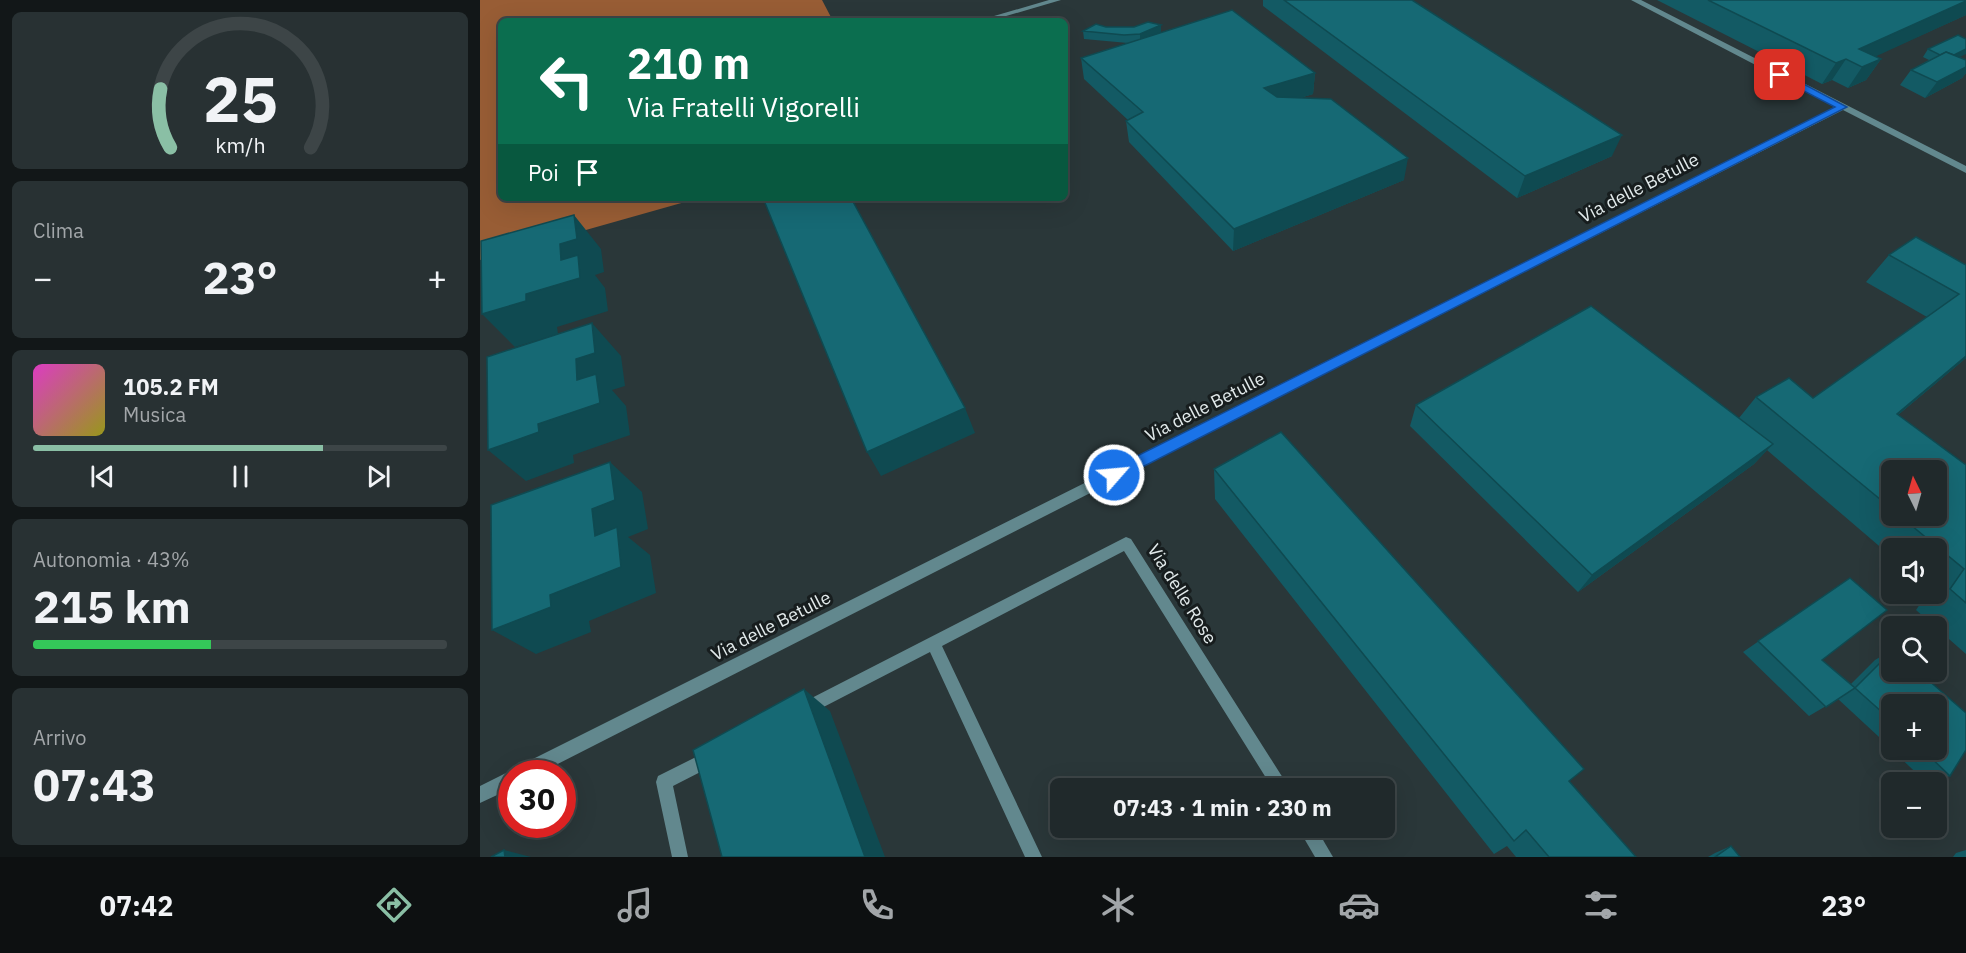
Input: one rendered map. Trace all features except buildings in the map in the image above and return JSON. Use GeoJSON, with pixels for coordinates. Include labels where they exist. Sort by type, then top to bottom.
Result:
{"type":"FeatureCollection","features":[{"type":"Feature","properties":{"kind":"street"},"geometry":{"type":"LineString","coordinates":[[992,18],[1057,0]]}},
{"type":"Feature","properties":{"kind":"street"},"geometry":{"type":"LineString","coordinates":[[1635,0],[1966,170]]}},
{"type":"Feature","properties":{"kind":"street","name":"Via delle Betulle"},"geometry":{"type":"LineString","coordinates":[[549,760],[1842,107]]}},
{"type":"Feature","properties":{"kind":"street","name":"Via delle Rose"},"geometry":{"type":"LineString","coordinates":[[788,718],[1126,543],[1275,778]]}},
{"type":"Feature","properties":{"kind":"street"},"geometry":{"type":"LineString","coordinates":[[933,643],[1034,857]]}},
{"type":"Feature","properties":{"kind":"street"},"geometry":{"type":"LineString","coordinates":[[680,857],[664,782],[726,750]]}},
{"type":"Feature","properties":{"kind":"street"},"geometry":{"type":"LineString","coordinates":[[480,795],[498,786]]}},
{"type":"Feature","properties":{"kind":"street"},"geometry":{"type":"LineString","coordinates":[[1313,838],[1325,857]]}},
{"type":"Feature","properties":{"kind":"shaded area"},"geometry":{"type":"Polygon","coordinates":[[[480,0],[822,0],[831,18],[498,18],[498,201],[688,201],[480,260],[480,0]]]}},
{"type":"Feature","properties":{"kind":"route"},"geometry":{"type":"LineString","coordinates":[[1114,475],[1842,107],[1780,75]]}}]}
